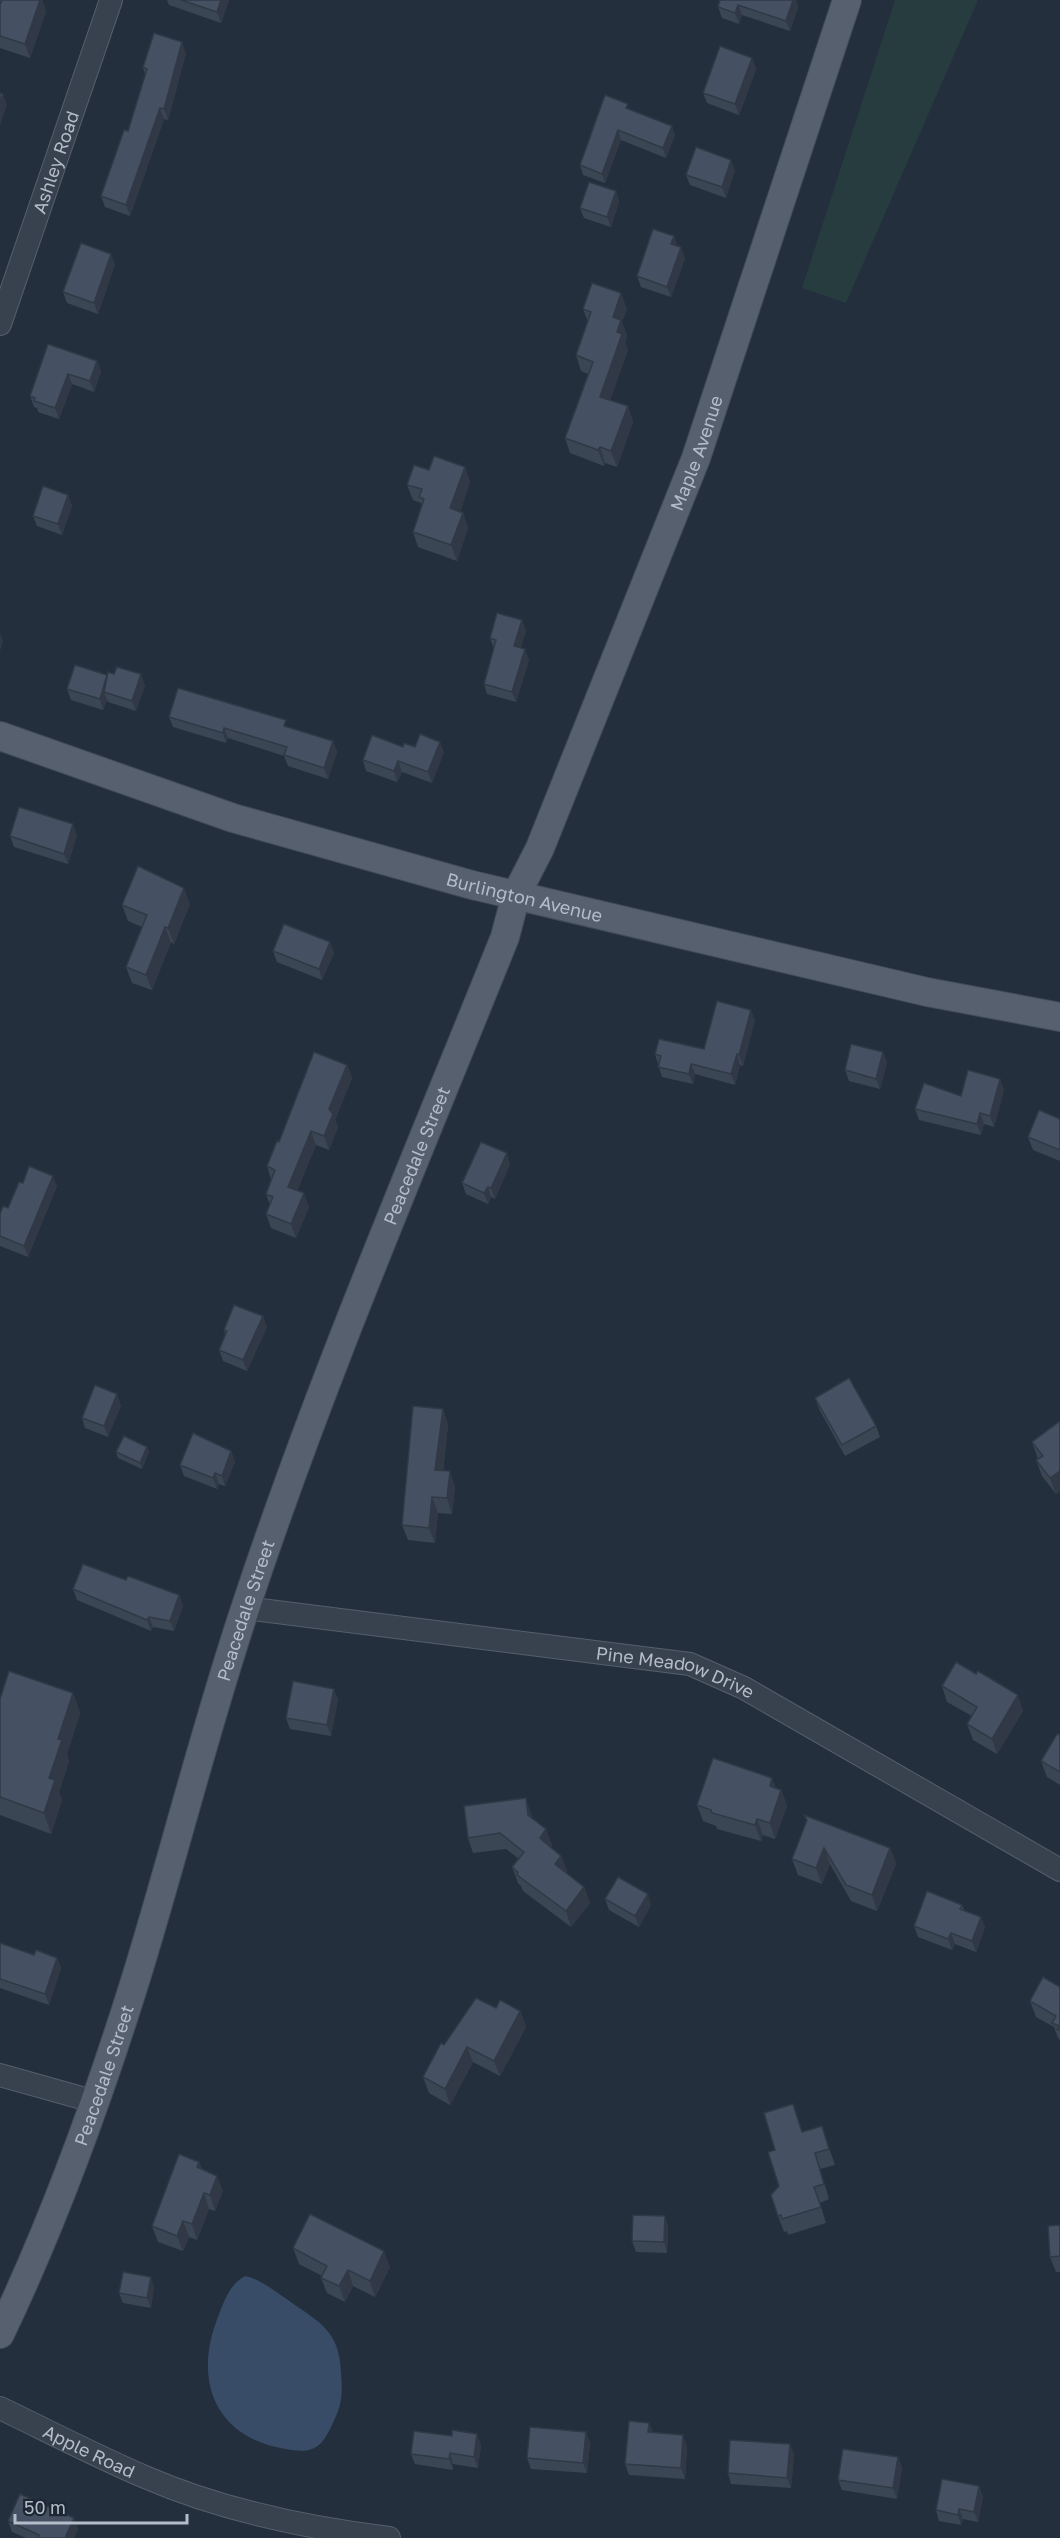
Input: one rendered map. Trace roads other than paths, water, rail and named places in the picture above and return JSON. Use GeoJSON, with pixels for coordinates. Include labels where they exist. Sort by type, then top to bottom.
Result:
{"type":"FeatureCollection","features":[{"type":"Feature","properties":{"kind":"main road","name":"Maple Avenue"},"geometry":{"type":"LineString","coordinates":[[516,895],[540,848],[696,458],[847,0]]}},
{"type":"Feature","properties":{"kind":"main road","name":"Burlington Avenue"},"geometry":{"type":"LineString","coordinates":[[0,736],[233,818],[516,895],[927,992],[1060,1017]]}},
{"type":"Feature","properties":{"kind":"main road","name":"Peacedale Street"},"geometry":{"type":"LineString","coordinates":[[0,2334],[36,2258],[96,2102],[137,1975],[245,1608],[316,1410],[505,937],[516,895]]}},
{"type":"Feature","properties":{"kind":"street","name":"Ashley Road"},"geometry":{"type":"LineString","coordinates":[[0,324],[111,0]]}},
{"type":"Feature","properties":{"kind":"street","name":"Pine Meadow Drive"},"geometry":{"type":"LineString","coordinates":[[245,1608],[690,1664],[744,1688],[1060,1870]]}},
{"type":"Feature","properties":{"kind":"street"},"geometry":{"type":"LineString","coordinates":[[0,2075],[96,2102]]}},
{"type":"Feature","properties":{"kind":"street","name":"Apple Road"},"geometry":{"type":"LineString","coordinates":[[0,2408],[146,2477],[202,2497],[327,2534],[389,2538]]}},
{"type":"Feature","properties":{"kind":"water"},"geometry":{"type":"Polygon","coordinates":[[[245,2276],[267,2286],[318,2322],[332,2337],[336,2346],[341,2372],[340,2405],[325,2438],[312,2449],[304,2451],[286,2449],[261,2443],[241,2432],[226,2419],[216,2402],[210,2383],[208,2362],[211,2340],[228,2294],[245,2276]]]}}]}
